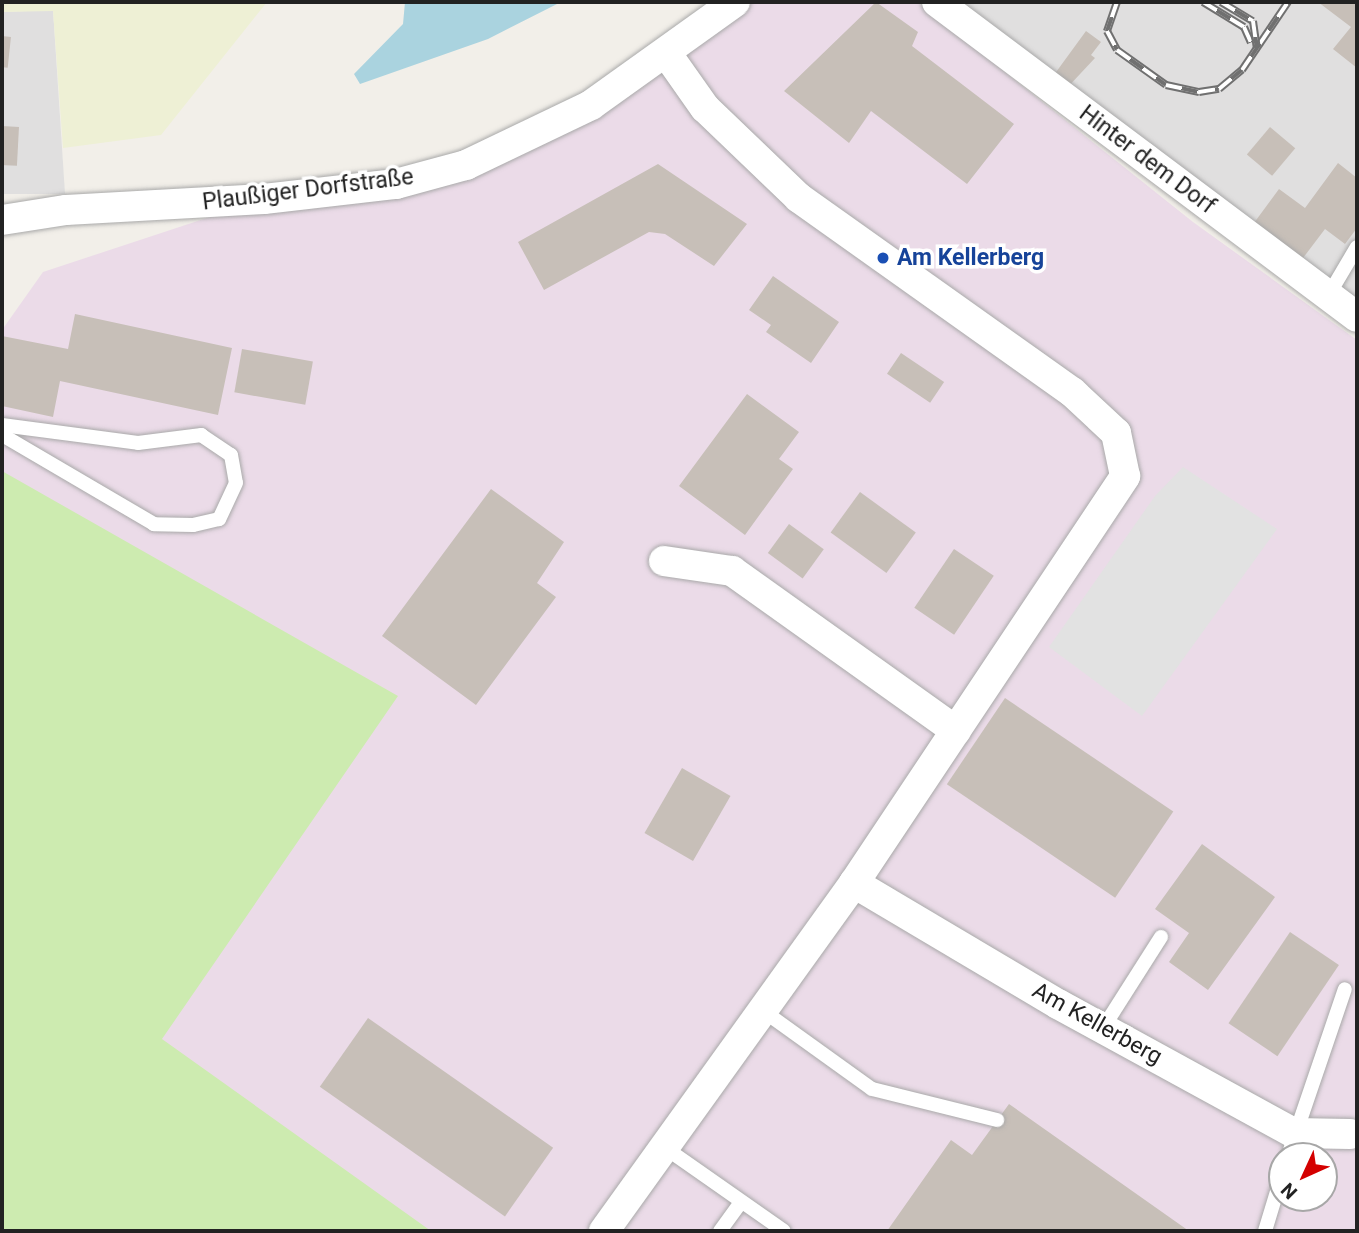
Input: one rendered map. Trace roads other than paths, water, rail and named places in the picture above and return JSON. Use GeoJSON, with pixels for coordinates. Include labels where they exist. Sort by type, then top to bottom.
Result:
{"type":"FeatureCollection","features":[{"type":"Feature","properties":{"kind":"street","name":"Plaußiger Dorfstraße"},"geometry":{"type":"LineString","coordinates":[[2,220],[65,210],[264,199],[396,184],[466,165],[591,105],[667,54],[735,2]]}},
{"type":"Feature","properties":{"kind":"street","name":"Hinter dem Dorf"},"geometry":{"type":"LineString","coordinates":[[937,2],[1357,317]]}},
{"type":"Feature","properties":{"kind":"street"},"geometry":{"type":"LineString","coordinates":[[604,1231],[854,883],[1125,476],[1116,433],[1072,392],[799,198],[705,108],[667,54]]}},
{"type":"Feature","properties":{"kind":"street"},"geometry":{"type":"LineString","coordinates":[[664,561],[732,571],[956,732]]}},
{"type":"Feature","properties":{"kind":"street","name":"Am Kellerberg"},"geometry":{"type":"LineString","coordinates":[[854,883],[1103,1028],[1288,1142]]}},
{"type":"Feature","properties":{"kind":"street","name":"Am Kellerberg"},"geometry":{"type":"LineString","coordinates":[[1303,1142],[1350,1134]]}},
{"type":"Feature","properties":{"kind":"lane"},"geometry":{"type":"LineString","coordinates":[[1328,296],[1357,247]]}},
{"type":"Feature","properties":{"kind":"lane"},"geometry":{"type":"LineString","coordinates":[[2,425],[138,443],[201,435],[231,455],[236,483],[219,519],[193,525],[154,524],[2,435]]}},
{"type":"Feature","properties":{"kind":"lane"},"geometry":{"type":"LineString","coordinates":[[1103,1028],[1161,937]]}},
{"type":"Feature","properties":{"kind":"lane"},"geometry":{"type":"LineString","coordinates":[[1292,1142],[1345,989]]}},
{"type":"Feature","properties":{"kind":"lane"},"geometry":{"type":"LineString","coordinates":[[762,1010],[872,1089],[997,1120]]}},
{"type":"Feature","properties":{"kind":"lane"},"geometry":{"type":"LineString","coordinates":[[664,1147],[784,1231]]}},
{"type":"Feature","properties":{"kind":"lane"},"geometry":{"type":"LineString","coordinates":[[720,1231],[741,1202]]}},
{"type":"Feature","properties":{"kind":"lane"},"geometry":{"type":"LineString","coordinates":[[1265,1231],[1271,1212]]}},
{"type":"Feature","properties":{"kind":"water"},"geometry":{"type":"Polygon","coordinates":[[[405,2],[561,2],[488,39],[360,84],[354,74],[403,24],[405,2]]]}},
{"type":"Feature","properties":{"kind":"railway"},"geometry":{"type":"LineString","coordinates":[[1117,2],[1107,31],[1117,50],[1166,85],[1199,92],[1219,89],[1242,70],[1288,2]]}},
{"type":"Feature","properties":{"kind":"railway"},"geometry":{"type":"LineString","coordinates":[[1203,2],[1244,27],[1251,43]]}},
{"type":"Feature","properties":{"kind":"railway"},"geometry":{"type":"LineString","coordinates":[[1221,2],[1253,21],[1257,48]]}},
{"type":"Feature","properties":{"kind":"place","name":"Am Kellerberg"},"geometry":{"type":"Point","coordinates":[883,258]}}]}
